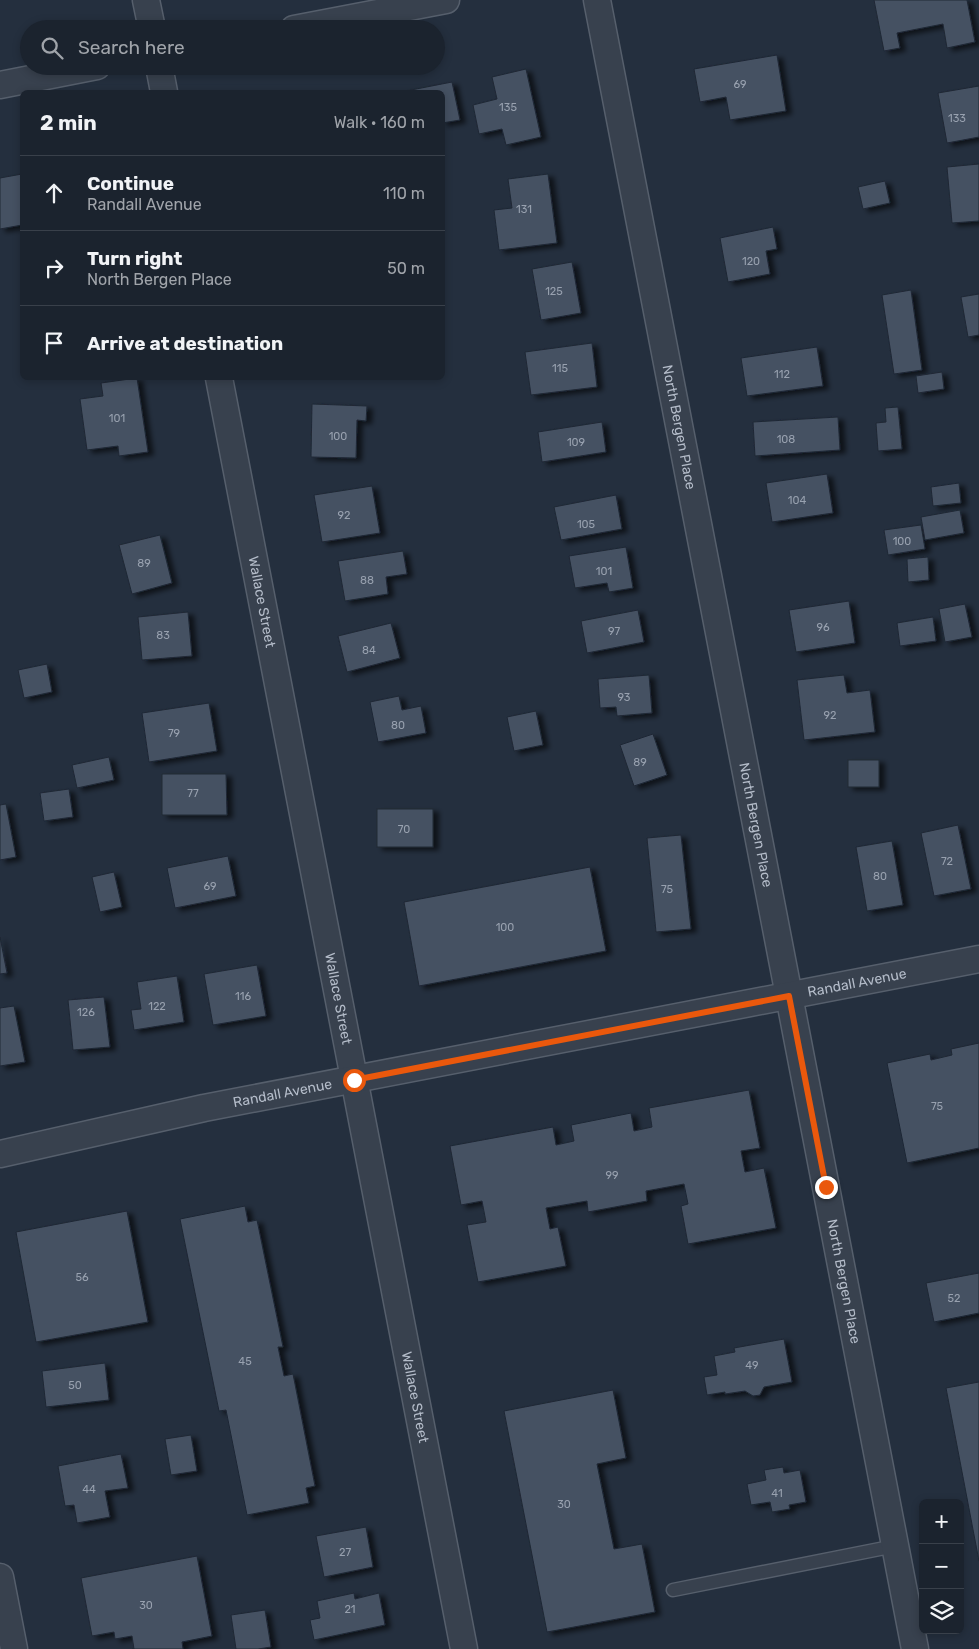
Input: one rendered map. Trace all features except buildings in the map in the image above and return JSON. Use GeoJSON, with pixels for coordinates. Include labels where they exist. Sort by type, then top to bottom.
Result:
{"type":"FeatureCollection","features":[{"type":"Feature","properties":{"kind":"street"},"geometry":{"type":"LineString","coordinates":[[146,0],[150,20]]}},
{"type":"Feature","properties":{"kind":"street"},"geometry":{"type":"LineString","coordinates":[[341,20],[446,0]]}},
{"type":"Feature","properties":{"kind":"street","name":"North Bergen Place"},"geometry":{"type":"LineString","coordinates":[[597,0],[915,1649]]}},
{"type":"Feature","properties":{"kind":"street"},"geometry":{"type":"LineString","coordinates":[[0,85],[51,75]]}},
{"type":"Feature","properties":{"kind":"street"},"geometry":{"type":"LineString","coordinates":[[161,75],[164,90]]}},
{"type":"Feature","properties":{"kind":"street","name":"Wallace Street"},"geometry":{"type":"LineString","coordinates":[[219,380],[464,1649]]}},
{"type":"Feature","properties":{"kind":"street","name":"Randall Avenue"},"geometry":{"type":"LineString","coordinates":[[0,1154],[204,1108],[979,959]]}},
{"type":"Feature","properties":{"kind":"street"},"geometry":{"type":"LineString","coordinates":[[0,1577],[14,1649]]}},
{"type":"Feature","properties":{"kind":"lane"},"geometry":{"type":"LineString","coordinates":[[673,1590],[895,1546]]}},
{"type":"Feature","properties":{"kind":"route"},"geometry":{"type":"LineString","coordinates":[[354,1080],[789,996],[826,1187]]}}]}
